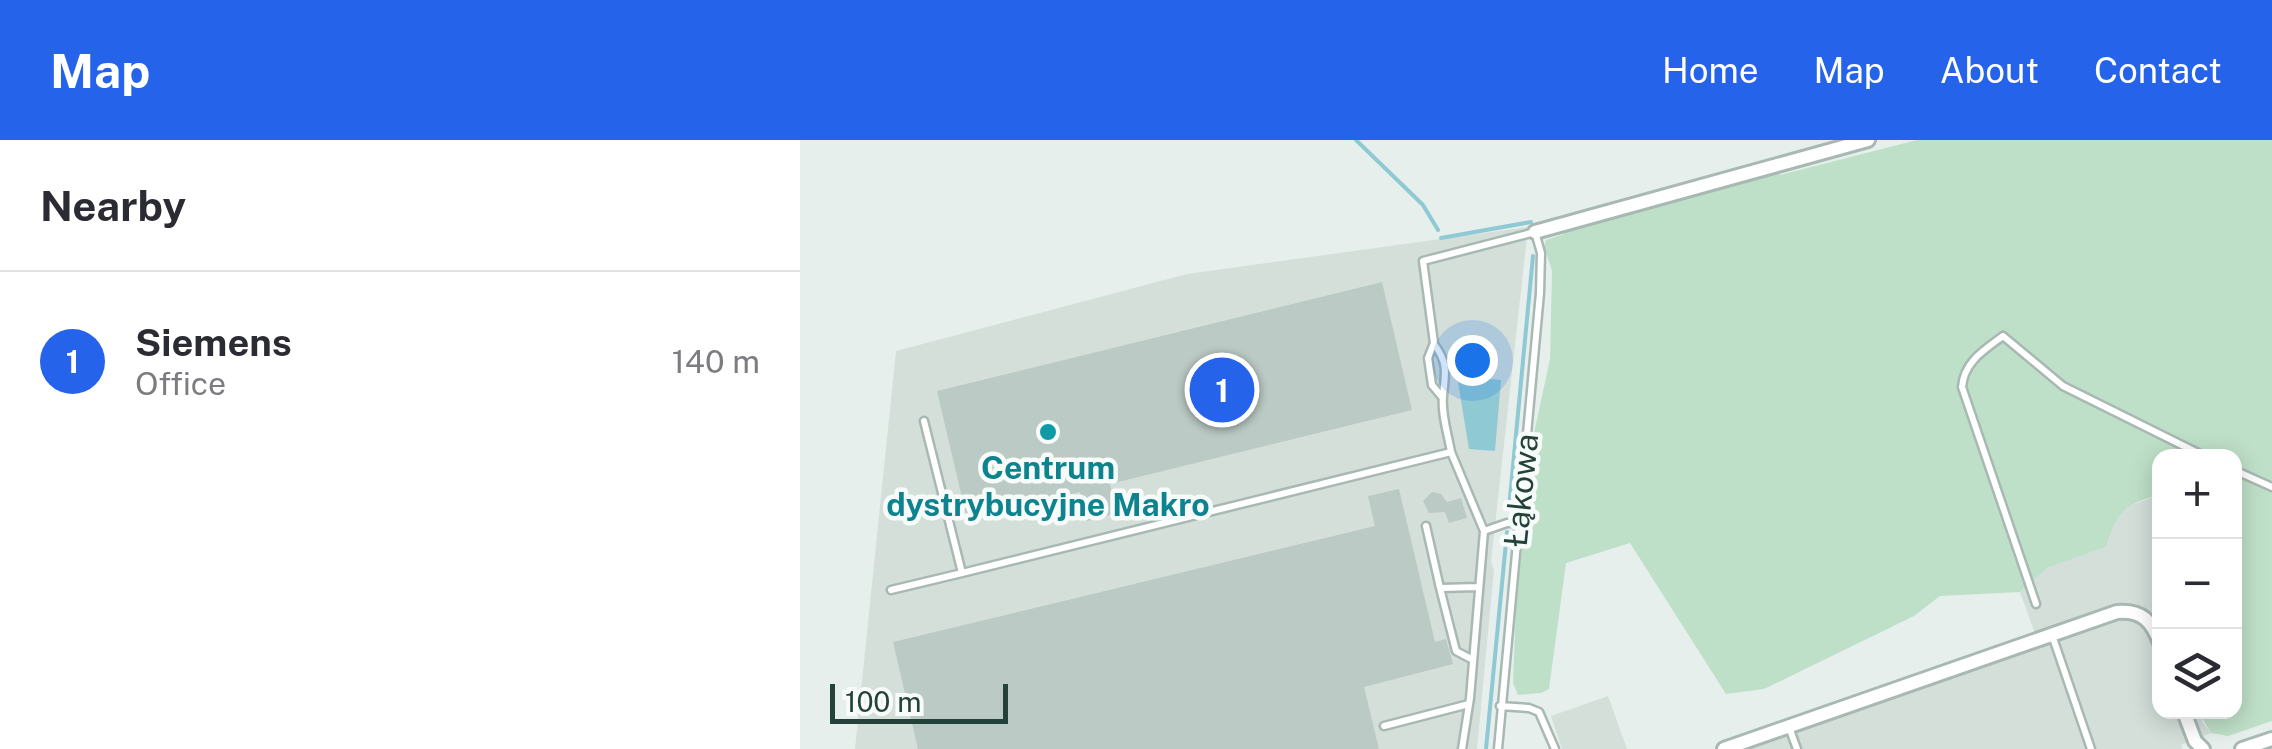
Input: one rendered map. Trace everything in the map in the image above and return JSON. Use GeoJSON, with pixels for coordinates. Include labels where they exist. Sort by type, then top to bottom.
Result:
{"type":"FeatureCollection","features":[{"type":"Feature","properties":{"kind":"street"},"geometry":{"type":"LineString","coordinates":[[1535,232],[1801,151],[1868,140]]}},
{"type":"Feature","properties":{"kind":"street"},"geometry":{"type":"LineString","coordinates":[[1724,749],[2111,614],[2140,614],[2154,629]]}},
{"type":"Feature","properties":{"kind":"street"},"geometry":{"type":"LineString","coordinates":[[2187,719],[2195,741],[2204,749]]}},
{"type":"Feature","properties":{"kind":"street"},"geometry":{"type":"LineString","coordinates":[[2242,749],[2272,738]]}},
{"type":"Feature","properties":{"kind":"lane"},"geometry":{"type":"LineString","coordinates":[[1462,749],[1474,660],[1484,530],[1451,452],[1442,397],[1447,383],[1443,356],[1434,343],[1423,261],[1535,232]]}},
{"type":"Feature","properties":{"kind":"lane","name":"Łąkowa"},"geometry":{"type":"LineString","coordinates":[[1498,749],[1542,274],[1535,232]]}},
{"type":"Feature","properties":{"kind":"lane"},"geometry":{"type":"LineString","coordinates":[[2036,604],[1962,387],[1966,371],[1983,352],[2004,336],[2062,386],[2192,449]]}},
{"type":"Feature","properties":{"kind":"lane"},"geometry":{"type":"LineString","coordinates":[[1434,343],[1428,358],[1432,386],[1442,397]]}},
{"type":"Feature","properties":{"kind":"lane"},"geometry":{"type":"LineString","coordinates":[[924,421],[962,573]]}},
{"type":"Feature","properties":{"kind":"lane"},"geometry":{"type":"LineString","coordinates":[[891,590],[1451,452]]}},
{"type":"Feature","properties":{"kind":"lane"},"geometry":{"type":"LineString","coordinates":[[2242,474],[2272,487]]}},
{"type":"Feature","properties":{"kind":"lane"},"geometry":{"type":"LineString","coordinates":[[1484,530],[1517,523]]}},
{"type":"Feature","properties":{"kind":"lane"},"geometry":{"type":"LineString","coordinates":[[1426,526],[1456,651],[1474,660]]}},
{"type":"Feature","properties":{"kind":"lane"},"geometry":{"type":"LineString","coordinates":[[1440,588],[1479,587]]}},
{"type":"Feature","properties":{"kind":"lane"},"geometry":{"type":"LineString","coordinates":[[2051,634],[2090,749]]}},
{"type":"Feature","properties":{"kind":"lane"},"geometry":{"type":"LineString","coordinates":[[1384,726],[1469,704]]}},
{"type":"Feature","properties":{"kind":"lane"},"geometry":{"type":"LineString","coordinates":[[1500,706],[1539,712],[1555,749]]}},
{"type":"Feature","properties":{"kind":"lane"},"geometry":{"type":"LineString","coordinates":[[1789,726],[1797,749]]}},
{"type":"Feature","properties":{"kind":"shaded area"},"geometry":{"type":"Polygon","coordinates":[[[1528,227],[1491,562],[1494,569],[1477,749],[855,749],[896,351],[1187,274],[1528,227]]]}},
{"type":"Feature","properties":{"kind":"shaded area"},"geometry":{"type":"Polygon","coordinates":[[[2152,498],[2152,719],[2202,719],[2211,733],[2181,745],[2182,749],[1749,749],[2029,652],[2034,631],[2020,592],[2046,568],[2106,547],[2124,508],[2152,498]]]}},
{"type":"Feature","properties":{"kind":"shaded area"},"geometry":{"type":"Polygon","coordinates":[[[1608,696],[1627,749],[1562,749],[1551,716],[1608,696]]]}},
{"type":"Feature","properties":{"kind":"green space"},"geometry":{"type":"Polygon","coordinates":[[[1917,140],[2272,140],[2272,721],[2228,736],[2211,733],[2203,719],[2242,719],[2242,449],[2152,449],[2152,497],[2124,511],[2106,547],[2047,568],[2020,592],[1940,596],[1914,616],[1764,689],[1726,694],[1630,543],[1566,563],[1549,689],[1518,695],[1513,683],[1516,606],[1534,433],[1550,359],[1552,271],[1544,246],[1546,240],[1564,234],[1563,231],[1779,171],[1780,175],[1917,140]]]}},
{"type":"Feature","properties":{"kind":"water"},"geometry":{"type":"Polygon","coordinates":[[[1457,376],[1501,380],[1495,451],[1469,449],[1457,376]]]}},
{"type":"Feature","properties":{"kind":"building"},"geometry":{"type":"Polygon","coordinates":[[[1382,282],[1412,410],[1110,484],[1117,513],[1087,521],[1080,492],[967,519],[937,391],[1382,282]]]}},
{"type":"Feature","properties":{"kind":"building"},"geometry":{"type":"Polygon","coordinates":[[[1399,489],[1435,642],[1446,639],[1453,664],[1364,687],[1379,749],[918,749],[893,642],[1375,526],[1368,496],[1399,489]]]}},
{"type":"Feature","properties":{"kind":"building"},"geometry":{"type":"Polygon","coordinates":[[[1432,492],[1441,494],[1447,502],[1461,498],[1467,518],[1449,523],[1445,512],[1429,513],[1423,501],[1432,492]]]}},
{"type":"Feature","properties":{"kind":"waterway"},"geometry":{"type":"LineString","coordinates":[[1356,140],[1423,205],[1438,230]]}},
{"type":"Feature","properties":{"kind":"waterway"},"geometry":{"type":"LineString","coordinates":[[1441,238],[1531,222]]}},
{"type":"Feature","properties":{"kind":"waterway"},"geometry":{"type":"LineString","coordinates":[[1509,508],[1533,256]]}},
{"type":"Feature","properties":{"kind":"waterway"},"geometry":{"type":"LineString","coordinates":[[1486,749],[1507,532]]}},
{"type":"Feature","properties":{"kind":"place","name":"Siemens"},"geometry":{"type":"Point","coordinates":[1222,390]}},
{"type":"Feature","properties":{"kind":"place","name":"Centrum dystrybucyjne Makro"},"geometry":{"type":"Point","coordinates":[1048,432]}}]}
